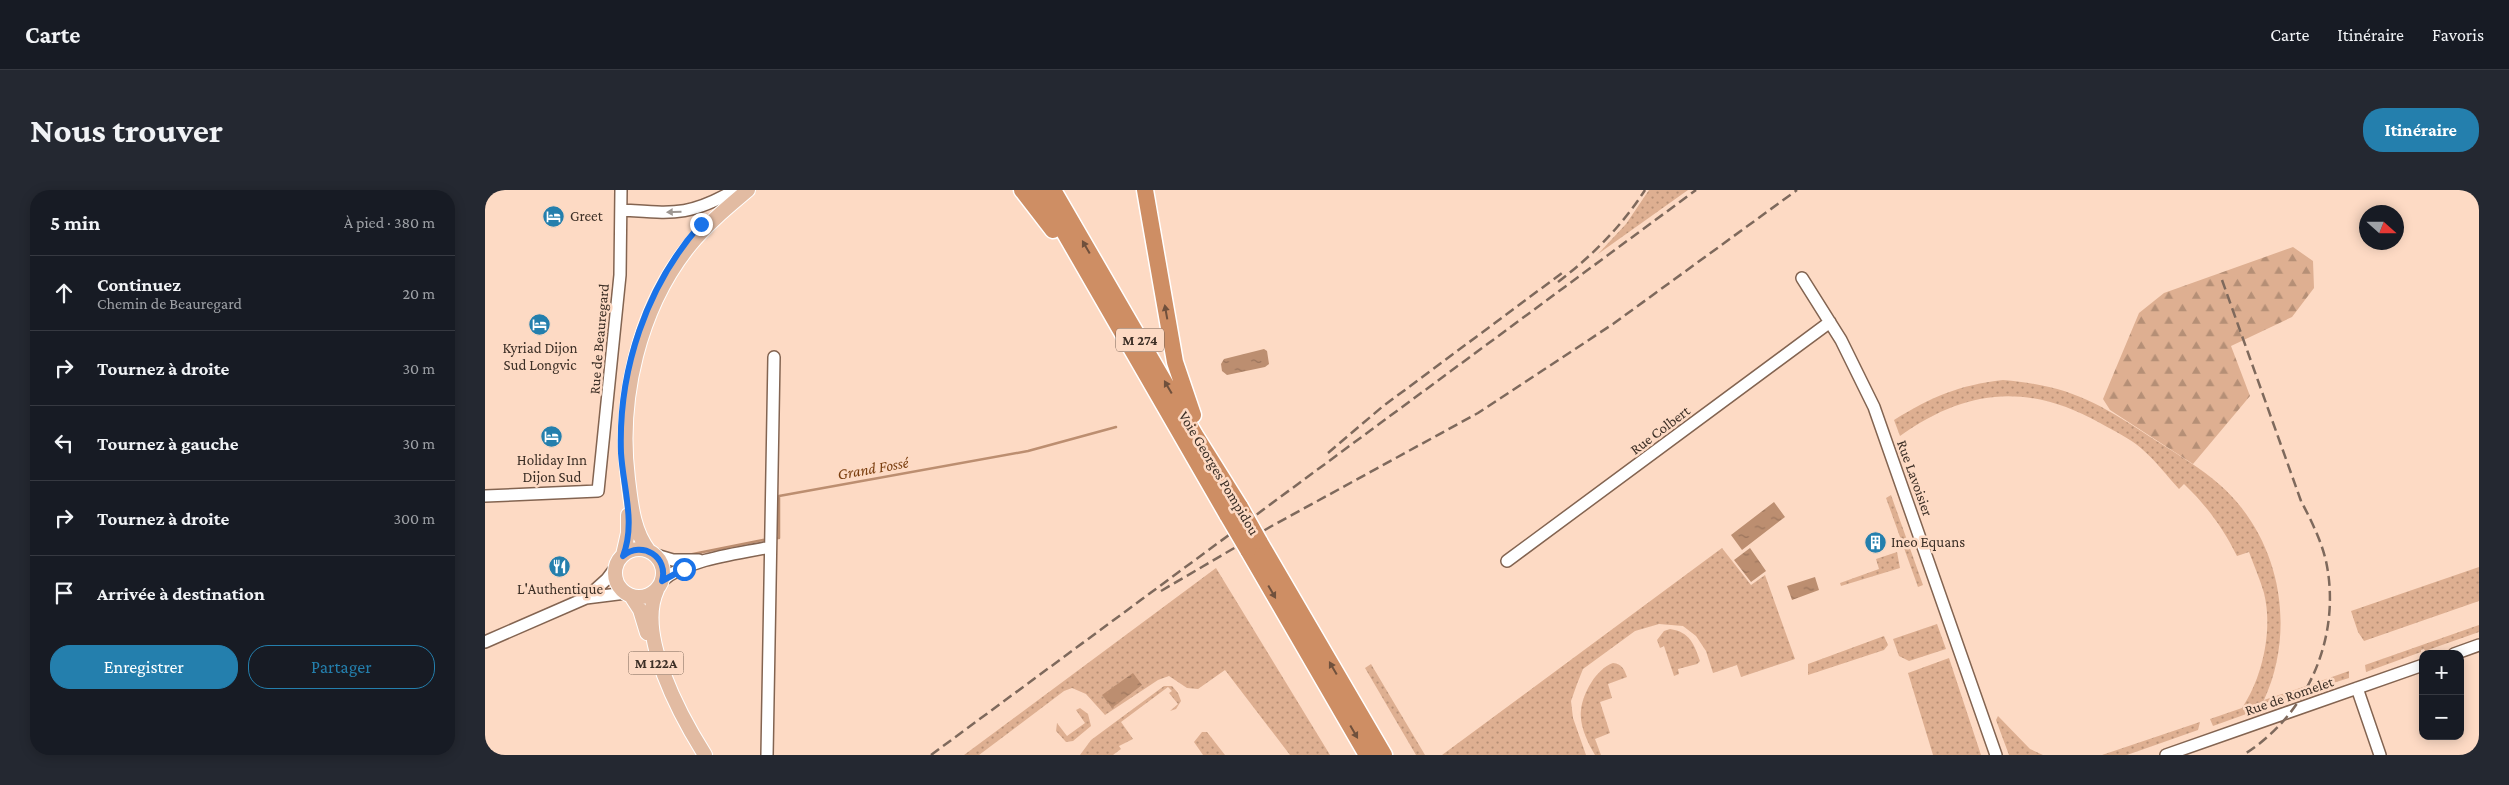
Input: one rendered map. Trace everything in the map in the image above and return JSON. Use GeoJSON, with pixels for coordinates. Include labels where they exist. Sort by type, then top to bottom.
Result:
{"type":"FeatureCollection","features":[{"type":"Feature","properties":{"kind":"highway"},"geometry":{"type":"LineString","coordinates":[[1022,190],[1090,278]]}},
{"type":"Feature","properties":{"kind":"highway","name":"Voie Georges Pompidou"},"geometry":{"type":"LineString","coordinates":[[1040,190],[1090,278],[1384,755]]}},
{"type":"Feature","properties":{"kind":"highway","name":"Voie Georges Pompidou"},"geometry":{"type":"LineString","coordinates":[[1053,190],[1195,435],[1229,489],[1234,511]]}},
{"type":"Feature","properties":{"kind":"highway"},"geometry":{"type":"LineString","coordinates":[[1145,190],[1170,333],[1181,384],[1201,432],[1229,489]]}},
{"type":"Feature","properties":{"kind":"highway","name":"Voie Georges Pompidou"},"geometry":{"type":"LineString","coordinates":[[1254,545],[1367,755]]}},
{"type":"Feature","properties":{"kind":"main road"},"geometry":{"type":"LineString","coordinates":[[735,190],[701,224],[676,254],[653,296],[638,333],[628,376],[622,422],[621,453],[629,526],[619,561],[617,582],[628,595],[647,596],[660,586],[663,566],[639,533],[634,516],[626,452],[629,401],[642,337],[660,293],[678,261],[709,225],[748,190]]}},
{"type":"Feature","properties":{"kind":"main road"},"geometry":{"type":"LineString","coordinates":[[619,561],[636,549],[652,553]]}},
{"type":"Feature","properties":{"kind":"main road","name":"M 122A"},"geometry":{"type":"LineString","coordinates":[[660,586],[652,608],[653,634],[670,687],[686,728],[705,755]]}},
{"type":"Feature","properties":{"kind":"main road","name":"M 122A"},"geometry":{"type":"LineString","coordinates":[[628,595],[640,610],[659,671],[699,755]]}},
{"type":"Feature","properties":{"kind":"street","name":"Rue de Beauregard"},"geometry":{"type":"LineString","coordinates":[[485,496],[598,491],[620,275],[621,190]]}},
{"type":"Feature","properties":{"kind":"street"},"geometry":{"type":"LineString","coordinates":[[621,210],[674,213],[693,210],[712,203],[735,190]]}},
{"type":"Feature","properties":{"kind":"street","name":"Rue Lavoisier"},"geometry":{"type":"LineString","coordinates":[[1802,278],[1830,322],[1858,372],[1874,407],[1996,755]]}},
{"type":"Feature","properties":{"kind":"street","name":"Rue Colbert"},"geometry":{"type":"LineString","coordinates":[[1507,561],[1830,322]]}},
{"type":"Feature","properties":{"kind":"street"},"geometry":{"type":"LineString","coordinates":[[767,755],[774,357]]}},
{"type":"Feature","properties":{"kind":"street"},"geometry":{"type":"LineString","coordinates":[[660,586],[678,571],[713,559],[770,547]]}},
{"type":"Feature","properties":{"kind":"street"},"geometry":{"type":"LineString","coordinates":[[652,553],[678,560],[713,559]]}},
{"type":"Feature","properties":{"kind":"street"},"geometry":{"type":"LineString","coordinates":[[485,642],[586,598],[610,576],[619,561]]}},
{"type":"Feature","properties":{"kind":"street"},"geometry":{"type":"LineString","coordinates":[[586,598],[628,595]]}},
{"type":"Feature","properties":{"kind":"street"},"geometry":{"type":"LineString","coordinates":[[2464,650],[2479,645]]}},
{"type":"Feature","properties":{"kind":"street","name":"Rue de Romelet"},"geometry":{"type":"LineString","coordinates":[[2166,755],[2419,666]]}},
{"type":"Feature","properties":{"kind":"street"},"geometry":{"type":"LineString","coordinates":[[2357,688],[2380,755]]}},
{"type":"Feature","properties":{"kind":"green space"},"geometry":{"type":"Polygon","coordinates":[[[1649,190],[1688,190],[1598,254],[1626,224],[1649,190]]]}},
{"type":"Feature","properties":{"kind":"green space"},"geometry":{"type":"Polygon","coordinates":[[[2293,247],[2313,261],[2314,288],[2292,317],[2231,346],[2250,396],[2193,464],[2110,410],[2103,399],[2139,313],[2164,293],[2293,247]]]}},
{"type":"Feature","properties":{"kind":"green space"},"geometry":{"type":"Polygon","coordinates":[[[2003,380],[2048,387],[2083,398],[2100,406],[2197,467],[2220,485],[2240,507],[2257,531],[2269,557],[2277,585],[2280,614],[2279,643],[2274,672],[2264,700],[2306,686],[2299,695],[2213,726],[2210,719],[2242,708],[2256,682],[2267,637],[2267,607],[2264,593],[2249,552],[2237,556],[2220,527],[2200,501],[2184,484],[2179,489],[2152,458],[2133,442],[2073,410],[2048,401],[2023,397],[1998,397],[1974,400],[1949,408],[1900,436],[1894,420],[1920,405],[1959,389],[2003,380]]]}},
{"type":"Feature","properties":{"kind":"green space"},"geometry":{"type":"Polygon","coordinates":[[[1891,495],[1923,585],[1918,587],[1886,498],[1891,495]]]}},
{"type":"Feature","properties":{"kind":"green space"},"geometry":{"type":"Polygon","coordinates":[[[1722,548],[1751,585],[1765,575],[1795,659],[1741,677],[1737,665],[1713,673],[1706,651],[1696,636],[1683,626],[1659,624],[1635,631],[1583,669],[1571,701],[1573,718],[1586,755],[1442,755],[1722,548]]]}},
{"type":"Feature","properties":{"kind":"green space"},"geometry":{"type":"Polygon","coordinates":[[[1897,552],[1900,568],[1841,586],[1840,583],[1879,569],[1876,559],[1897,552]]]}},
{"type":"Feature","properties":{"kind":"green space"},"geometry":{"type":"Polygon","coordinates":[[[2479,567],[2479,601],[2364,641],[2358,632],[2351,611],[2479,567]]]}},
{"type":"Feature","properties":{"kind":"green space"},"geometry":{"type":"Polygon","coordinates":[[[1216,568],[1330,755],[1290,755],[1225,670],[1198,689],[1187,688],[1169,676],[1158,680],[1105,715],[1086,694],[1072,688],[1064,691],[979,755],[964,755],[1216,568]]]}},
{"type":"Feature","properties":{"kind":"green space"},"geometry":{"type":"Polygon","coordinates":[[[1937,624],[1946,649],[1909,661],[1899,656],[1893,639],[1937,624]]]}},
{"type":"Feature","properties":{"kind":"green space"},"geometry":{"type":"Polygon","coordinates":[[[2479,625],[2479,632],[2428,650],[2419,650],[2419,653],[2366,672],[2365,665],[2479,625]]]}},
{"type":"Feature","properties":{"kind":"green space"},"geometry":{"type":"Polygon","coordinates":[[[1670,629],[1687,636],[1693,644],[1700,661],[1697,664],[1678,669],[1679,674],[1674,676],[1664,646],[1660,648],[1657,640],[1664,631],[1670,629]]]}},
{"type":"Feature","properties":{"kind":"green space"},"geometry":{"type":"Polygon","coordinates":[[[1884,636],[1888,645],[1884,650],[1808,675],[1808,664],[1884,636]]]}},
{"type":"Feature","properties":{"kind":"green space"},"geometry":{"type":"Polygon","coordinates":[[[1949,658],[1981,755],[1933,755],[1908,673],[1949,658]]]}},
{"type":"Feature","properties":{"kind":"green space"},"geometry":{"type":"Polygon","coordinates":[[[1613,663],[1619,664],[1622,667],[1627,677],[1608,684],[1612,698],[1600,702],[1610,733],[1595,739],[1601,755],[1595,755],[1583,728],[1581,716],[1582,703],[1591,682],[1601,670],[1613,663]]]}},
{"type":"Feature","properties":{"kind":"green space"},"geometry":{"type":"Polygon","coordinates":[[[1371,664],[1425,755],[1416,755],[1365,668],[1371,664]]]}},
{"type":"Feature","properties":{"kind":"green space"},"geometry":{"type":"Polygon","coordinates":[[[2349,671],[2349,678],[2307,691],[2312,684],[2349,671]]]}},
{"type":"Feature","properties":{"kind":"green space"},"geometry":{"type":"Polygon","coordinates":[[[1164,686],[1172,686],[1178,693],[1181,701],[1176,709],[1170,711],[1178,704],[1169,693],[1172,691],[1168,687],[1121,722],[1133,739],[1119,746],[1121,749],[1113,755],[1080,755],[1091,740],[1164,686]]]}},
{"type":"Feature","properties":{"kind":"green space"},"geometry":{"type":"Polygon","coordinates":[[[1080,708],[1088,714],[1091,726],[1073,741],[1066,742],[1056,731],[1057,723],[1067,736],[1085,723],[1076,710],[1080,708]]]}},
{"type":"Feature","properties":{"kind":"green space"},"geometry":{"type":"Polygon","coordinates":[[[1998,716],[2030,749],[2043,755],[2009,755],[1996,720],[1998,716]]]}},
{"type":"Feature","properties":{"kind":"green space"},"geometry":{"type":"Polygon","coordinates":[[[2200,722],[2198,730],[2127,755],[2102,755],[2200,722]]]}},
{"type":"Feature","properties":{"kind":"green space"},"geometry":{"type":"Polygon","coordinates":[[[1202,732],[1207,732],[1225,755],[1203,755],[1194,742],[1202,732]]]}},
{"type":"Feature","properties":{"kind":"water"},"geometry":{"type":"Polygon","coordinates":[[[1264,349],[1267,351],[1269,364],[1265,367],[1227,375],[1222,371],[1221,364],[1224,359],[1264,349]]]}},
{"type":"Feature","properties":{"kind":"water"},"geometry":{"type":"Polygon","coordinates":[[[1774,502],[1785,517],[1742,550],[1731,535],[1774,502]]]}},
{"type":"Feature","properties":{"kind":"water"},"geometry":{"type":"Polygon","coordinates":[[[1750,548],[1766,571],[1751,582],[1734,560],[1750,548]]]}},
{"type":"Feature","properties":{"kind":"water"},"geometry":{"type":"Polygon","coordinates":[[[1815,577],[1819,590],[1792,600],[1787,586],[1815,577]]]}},
{"type":"Feature","properties":{"kind":"water"},"geometry":{"type":"Polygon","coordinates":[[[1133,673],[1142,685],[1112,708],[1102,695],[1133,673]]]}},
{"type":"Feature","properties":{"kind":"waterway","name":"Grand Fossé"},"geometry":{"type":"LineString","coordinates":[[773,538],[779,538],[779,496],[1028,451],[1116,427]]}},
{"type":"Feature","properties":{"kind":"waterway","name":"Grand Fossé"},"geometry":{"type":"LineString","coordinates":[[688,555],[768,539]]}},
{"type":"Feature","properties":{"kind":"railway"},"geometry":{"type":"LineString","coordinates":[[1558,282],[1606,240],[1645,190]]}},
{"type":"Feature","properties":{"kind":"railway"},"geometry":{"type":"LineString","coordinates":[[931,755],[1696,190]]}},
{"type":"Feature","properties":{"kind":"railway"},"geometry":{"type":"LineString","coordinates":[[1161,591],[1270,527],[1478,413],[1613,324],[1797,190]]}},
{"type":"Feature","properties":{"kind":"railway"},"geometry":{"type":"LineString","coordinates":[[1328,453],[1382,407],[1562,273]]}},
{"type":"Feature","properties":{"kind":"railway"},"geometry":{"type":"LineString","coordinates":[[2222,280],[2301,501],[2321,545],[2326,561],[2330,589],[2329,617],[2324,645],[2315,671],[2302,696],[2286,718],[2266,738],[2243,755]]}},
{"type":"Feature","properties":{"kind":"place","name":"Greet"},"geometry":{"type":"Point","coordinates":[554,216]}},
{"type":"Feature","properties":{"kind":"place","name":"Kyriad Dijon Sud Longvic"},"geometry":{"type":"Point","coordinates":[540,325]}},
{"type":"Feature","properties":{"kind":"place","name":"Holiday Inn Dijon Sud"},"geometry":{"type":"Point","coordinates":[552,437]}},
{"type":"Feature","properties":{"kind":"place","name":"Ineo Equans"},"geometry":{"type":"Point","coordinates":[1875,542]}},
{"type":"Feature","properties":{"kind":"place","name":"L'Authentique"},"geometry":{"type":"Point","coordinates":[560,566]}},
{"type":"Feature","properties":{"kind":"route"},"geometry":{"type":"LineString","coordinates":[[684,569],[674,572],[662,581],[663,566],[654,554],[644,549],[636,549],[623,556],[629,526],[621,453],[622,422],[630,362],[647,308],[676,254],[701,224]]}}]}
